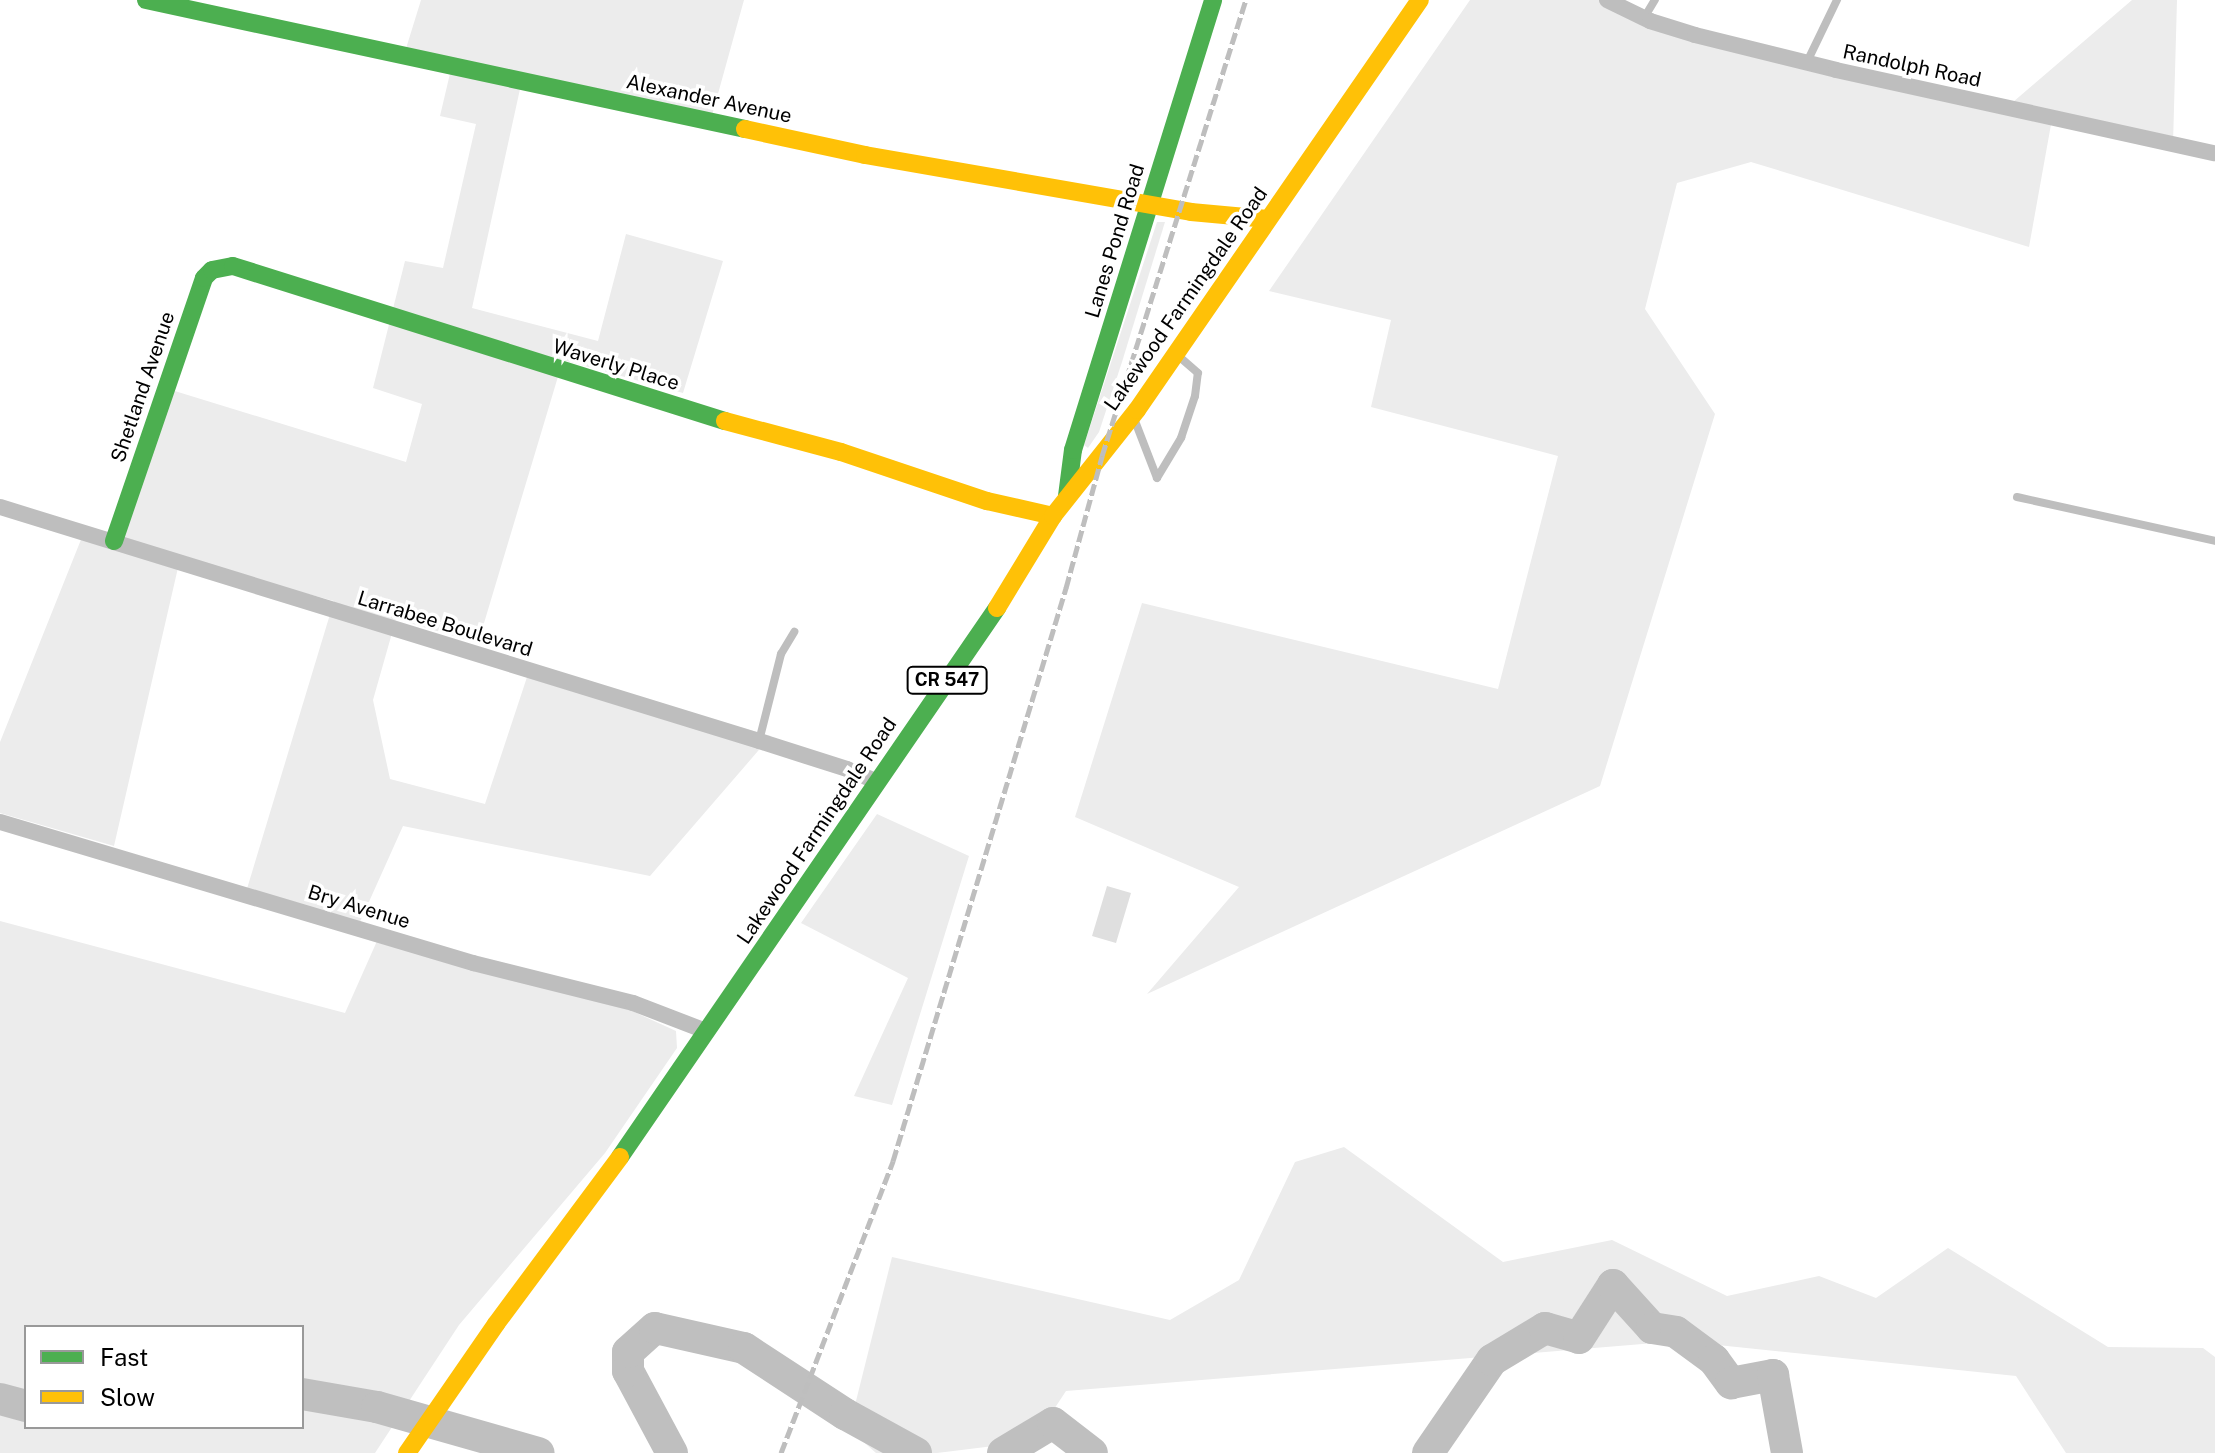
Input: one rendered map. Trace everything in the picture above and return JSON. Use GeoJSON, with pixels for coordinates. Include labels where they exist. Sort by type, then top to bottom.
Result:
{"type":"FeatureCollection","features":[{"type":"Feature","properties":{"kind":"street","name":"Alexander Avenue"},"geometry":{"type":"LineString","coordinates":[[146,0],[865,155],[1219,216],[1268,219]]}},
{"type":"Feature","properties":{"kind":"street","name":"Lanes Pond Road"},"geometry":{"type":"LineString","coordinates":[[1067,496],[1073,450],[1213,0]]}},
{"type":"Feature","properties":{"kind":"street","name":"Lakewood Farmingdale Road"},"geometry":{"type":"LineString","coordinates":[[407,1453],[472,1358],[617,1162],[1005,596],[1053,516],[1133,415],[1420,0]]}},
{"type":"Feature","properties":{"kind":"street","name":"Randolph Road"},"geometry":{"type":"LineString","coordinates":[[1607,0],[1644,18],[1806,63],[2215,153]]}},
{"type":"Feature","properties":{"kind":"street","name":"Waverly Place"},"geometry":{"type":"LineString","coordinates":[[233,266],[578,377],[776,436],[841,452],[987,501],[1053,516]]}},
{"type":"Feature","properties":{"kind":"street","name":"Shetland Avenue"},"geometry":{"type":"LineString","coordinates":[[114,541],[204,278],[212,270],[233,266]]}},
{"type":"Feature","properties":{"kind":"street","name":"Larrabee Boulevard"},"geometry":{"type":"LineString","coordinates":[[0,507],[759,741],[847,769],[877,782]]}},
{"type":"Feature","properties":{"kind":"street","name":"Bry Avenue"},"geometry":{"type":"LineString","coordinates":[[0,822],[473,963],[633,1003],[706,1031]]}},
{"type":"Feature","properties":{"kind":"lane"},"geometry":{"type":"LineString","coordinates":[[1644,18],[1655,0]]}},
{"type":"Feature","properties":{"kind":"lane"},"geometry":{"type":"LineString","coordinates":[[1806,63],[1837,0]]}},
{"type":"Feature","properties":{"kind":"lane"},"geometry":{"type":"LineString","coordinates":[[1133,415],[1157,478],[1181,438],[1195,396],[1198,373],[1176,354]]}},
{"type":"Feature","properties":{"kind":"lane"},"geometry":{"type":"LineString","coordinates":[[2017,497],[2215,541]]}},
{"type":"Feature","properties":{"kind":"lane"},"geometry":{"type":"LineString","coordinates":[[759,741],[781,654],[794,632]]}},
{"type":"Feature","properties":{"kind":"shaded area"},"geometry":{"type":"Polygon","coordinates":[[[421,0],[744,0],[711,119],[522,80],[472,308],[598,341],[626,234],[723,261],[683,393],[563,360],[478,643],[396,619],[373,700],[390,779],[485,804],[530,668],[771,736],[650,876],[403,826],[359,924],[246,892],[334,601],[180,559],[114,846],[0,813],[0,742],[86,527],[120,536],[165,388],[406,462],[422,404],[373,388],[405,261],[443,268],[476,124],[440,116],[452,65],[404,55],[421,0]]]}},
{"type":"Feature","properties":{"kind":"shaded area"},"geometry":{"type":"Polygon","coordinates":[[[1470,0],[1623,0],[1710,39],[2006,108],[2132,0],[2177,0],[2173,144],[2052,119],[2029,247],[1751,162],[1677,183],[1645,309],[1715,414],[1600,786],[1147,994],[1239,887],[1075,817],[1142,603],[1498,689],[1558,456],[1371,407],[1391,320],[1269,291],[1470,0]]]}},
{"type":"Feature","properties":{"kind":"shaded area"},"geometry":{"type":"Polygon","coordinates":[[[1157,222],[1165,222],[1099,432],[1088,448],[1084,445],[1157,222]]]}},
{"type":"Feature","properties":{"kind":"shaded area"},"geometry":{"type":"Polygon","coordinates":[[[877,814],[969,856],[892,1105],[854,1096],[908,978],[801,923],[877,814]]]}},
{"type":"Feature","properties":{"kind":"shaded area"},"geometry":{"type":"Polygon","coordinates":[[[0,921],[345,1013],[377,941],[630,1010],[676,1031],[677,1048],[605,1153],[459,1325],[375,1453],[0,1453],[0,921]]]}},
{"type":"Feature","properties":{"kind":"shaded area"},"geometry":{"type":"Polygon","coordinates":[[[1344,1147],[1503,1262],[1612,1240],[1727,1296],[1819,1276],[1876,1298],[1948,1248],[2108,1347],[2203,1348],[2215,1357],[2215,1453],[2066,1453],[2016,1376],[1679,1341],[1066,1391],[1033,1441],[937,1453],[876,1453],[849,1429],[892,1257],[1170,1320],[1239,1280],[1295,1162],[1344,1147]]]}},
{"type":"Feature","properties":{"kind":"building"},"geometry":{"type":"Polygon","coordinates":[[[1107,886],[1131,893],[1116,943],[1092,936],[1107,886]]]}},
{"type":"Feature","properties":{"kind":"waterway"},"geometry":{"type":"LineString","coordinates":[[1428,1453],[1492,1360],[1545,1328],[1579,1338],[1613,1285],[1652,1328],[1676,1332],[1714,1360],[1731,1383],[1773,1375],[1787,1453]]}},
{"type":"Feature","properties":{"kind":"waterway"},"geometry":{"type":"LineString","coordinates":[[672,1453],[628,1371],[628,1352],[655,1328],[744,1348],[845,1414],[916,1453]]}},
{"type":"Feature","properties":{"kind":"waterway"},"geometry":{"type":"LineString","coordinates":[[304,1394],[377,1407],[539,1453]]}},
{"type":"Feature","properties":{"kind":"waterway"},"geometry":{"type":"LineString","coordinates":[[0,1399],[24,1405]]}},
{"type":"Feature","properties":{"kind":"waterway"},"geometry":{"type":"LineString","coordinates":[[1003,1453],[1053,1423],[1092,1453]]}},
{"type":"Feature","properties":{"kind":"railway"},"geometry":{"type":"LineString","coordinates":[[781,1453],[893,1161],[1066,588],[1102,456],[1246,0]]}},
{"type":"Feature","properties":{"kind":"traffic: fast"},"geometry":{"type":"LineString","coordinates":[[146,0],[745,129]]}},
{"type":"Feature","properties":{"kind":"traffic: fast"},"geometry":{"type":"LineString","coordinates":[[1067,496],[1073,450],[1213,0]]}},
{"type":"Feature","properties":{"kind":"traffic: fast"},"geometry":{"type":"LineString","coordinates":[[114,541],[204,278],[212,270],[233,266],[725,421]]}},
{"type":"Feature","properties":{"kind":"traffic: fast"},"geometry":{"type":"LineString","coordinates":[[620,1157],[997,608]]}},
{"type":"Feature","properties":{"kind":"traffic: slow"},"geometry":{"type":"LineString","coordinates":[[997,608],[1053,516],[1137,410],[1420,0]]}},
{"type":"Feature","properties":{"kind":"traffic: slow"},"geometry":{"type":"LineString","coordinates":[[745,129],[865,155],[1191,212],[1268,219]]}},
{"type":"Feature","properties":{"kind":"traffic: slow"},"geometry":{"type":"LineString","coordinates":[[725,421],[841,452],[987,501],[1053,516]]}},
{"type":"Feature","properties":{"kind":"traffic: slow"},"geometry":{"type":"LineString","coordinates":[[407,1453],[496,1324],[620,1157]]}}]}
